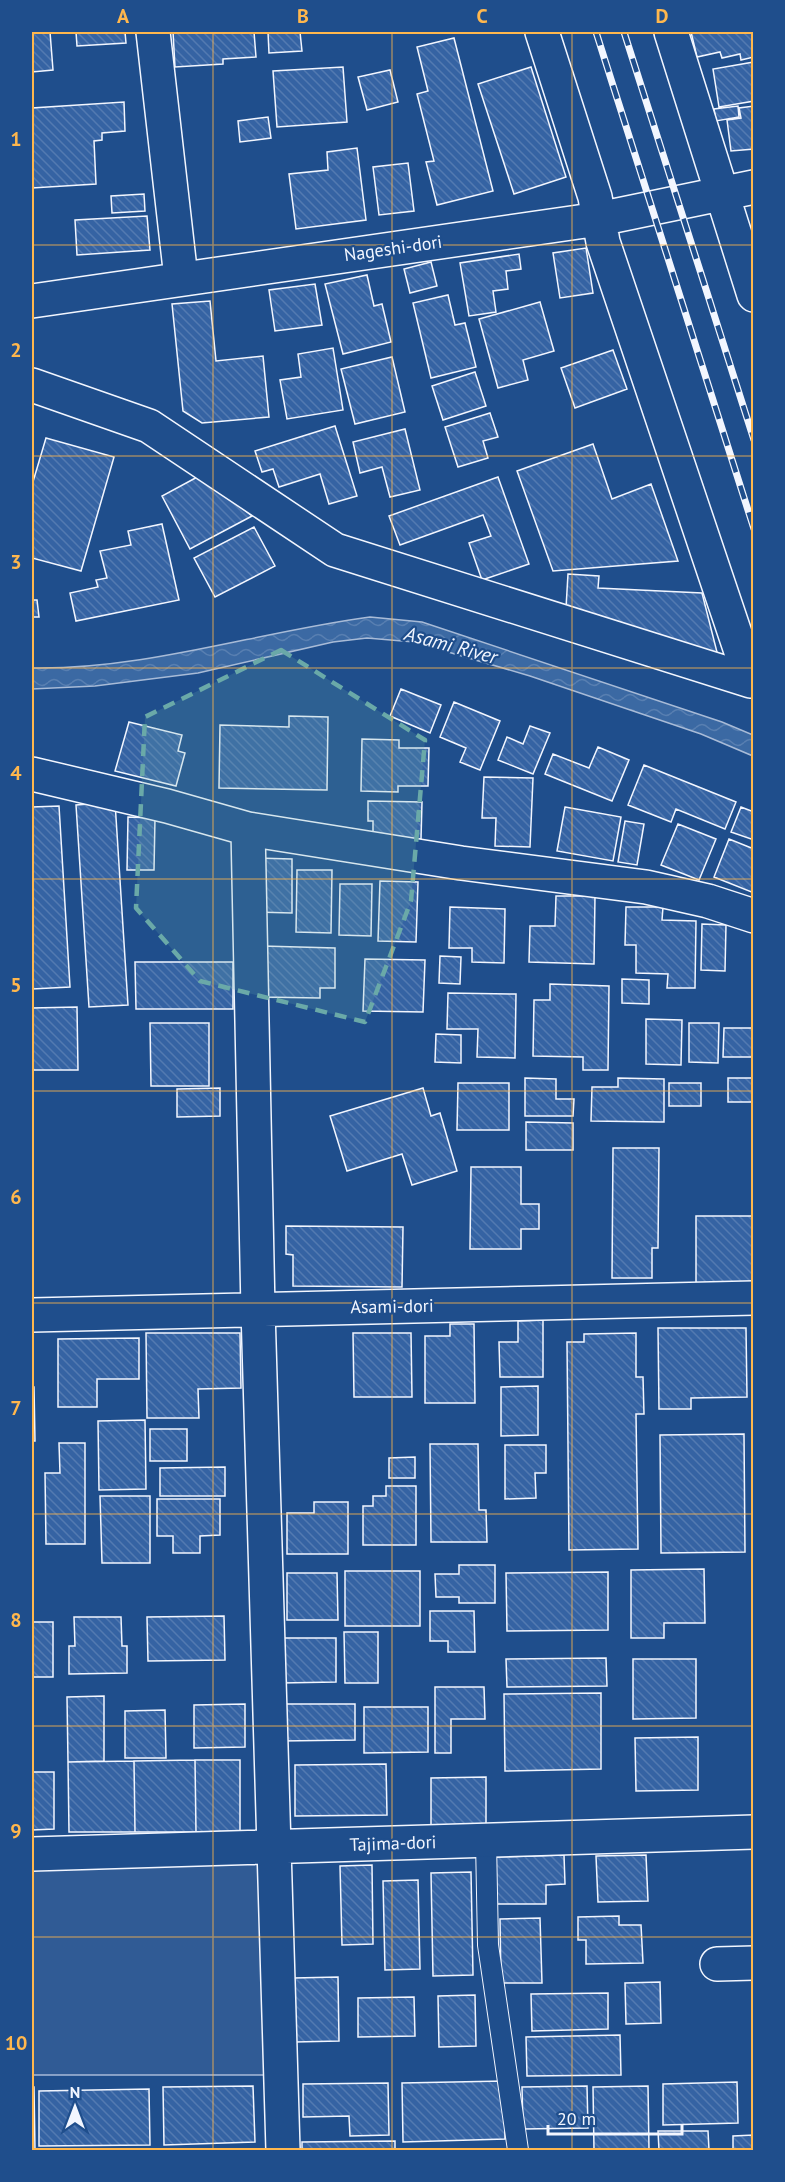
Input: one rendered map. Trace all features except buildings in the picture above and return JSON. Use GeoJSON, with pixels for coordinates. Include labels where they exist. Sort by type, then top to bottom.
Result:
{"type":"FeatureCollection","features":[{"type":"Feature","properties":{"kind":"street"},"geometry":{"type":"LineString","coordinates":[[153,32],[181,278]]}},
{"type":"Feature","properties":{"kind":"street"},"geometry":{"type":"LineString","coordinates":[[32,385],[148,426],[335,550],[751,681],[603,242],[595,197],[542,32]]}},
{"type":"Feature","properties":{"kind":"street"},"geometry":{"type":"LineString","coordinates":[[671,32],[753,295]]}},
{"type":"Feature","properties":{"kind":"street","name":"Nageshi-dori"},"geometry":{"type":"LineString","coordinates":[[32,301],[599,219],[753,187]]}},
{"type":"Feature","properties":{"kind":"street"},"geometry":{"type":"LineString","coordinates":[[32,774],[167,806],[249,829],[449,861],[646,887],[708,901],[753,916]]}},
{"type":"Feature","properties":{"kind":"street"},"geometry":{"type":"LineString","coordinates":[[249,829],[258,1310],[284,2151]]}},
{"type":"Feature","properties":{"kind":"street","name":"Asami-dori"},"geometry":{"type":"LineString","coordinates":[[32,1315],[753,1298]]}},
{"type":"Feature","properties":{"kind":"street","name":"Tajima-dori"},"geometry":{"type":"LineString","coordinates":[[32,1854],[753,1832]]}},
{"type":"Feature","properties":{"kind":"street"},"geometry":{"type":"LineString","coordinates":[[717,1964],[753,1963]]}},
{"type":"Feature","properties":{"kind":"lane"},"geometry":{"type":"LineString","coordinates":[[486,1840],[488,1945],[518,2151]]}},
{"type":"Feature","properties":{"kind":"highlighted area"},"geometry":{"type":"Polygon","coordinates":[[[281,650],[425,740],[411,901],[365,1022],[200,981],[136,908],[145,717],[281,650]]]}},
{"type":"Feature","properties":{"kind":"shaded area"},"geometry":{"type":"Polygon","coordinates":[[[262,1860],[269,2075],[32,2075],[32,1867],[262,1860]]]}},
{"type":"Feature","properties":{"kind":"water","name":"Asami River"},"geometry":{"type":"Polygon","coordinates":[[[370,617],[422,622],[722,722],[753,735],[753,756],[701,734],[530,676],[414,642],[367,638],[333,642],[198,673],[95,686],[32,689],[32,668],[75,667],[159,657],[370,617]]]}},
{"type":"Feature","properties":{"kind":"railway"},"geometry":{"type":"LineString","coordinates":[[596,32],[754,529]]}},
{"type":"Feature","properties":{"kind":"railway"},"geometry":{"type":"LineString","coordinates":[[624,32],[754,440]]}}]}
